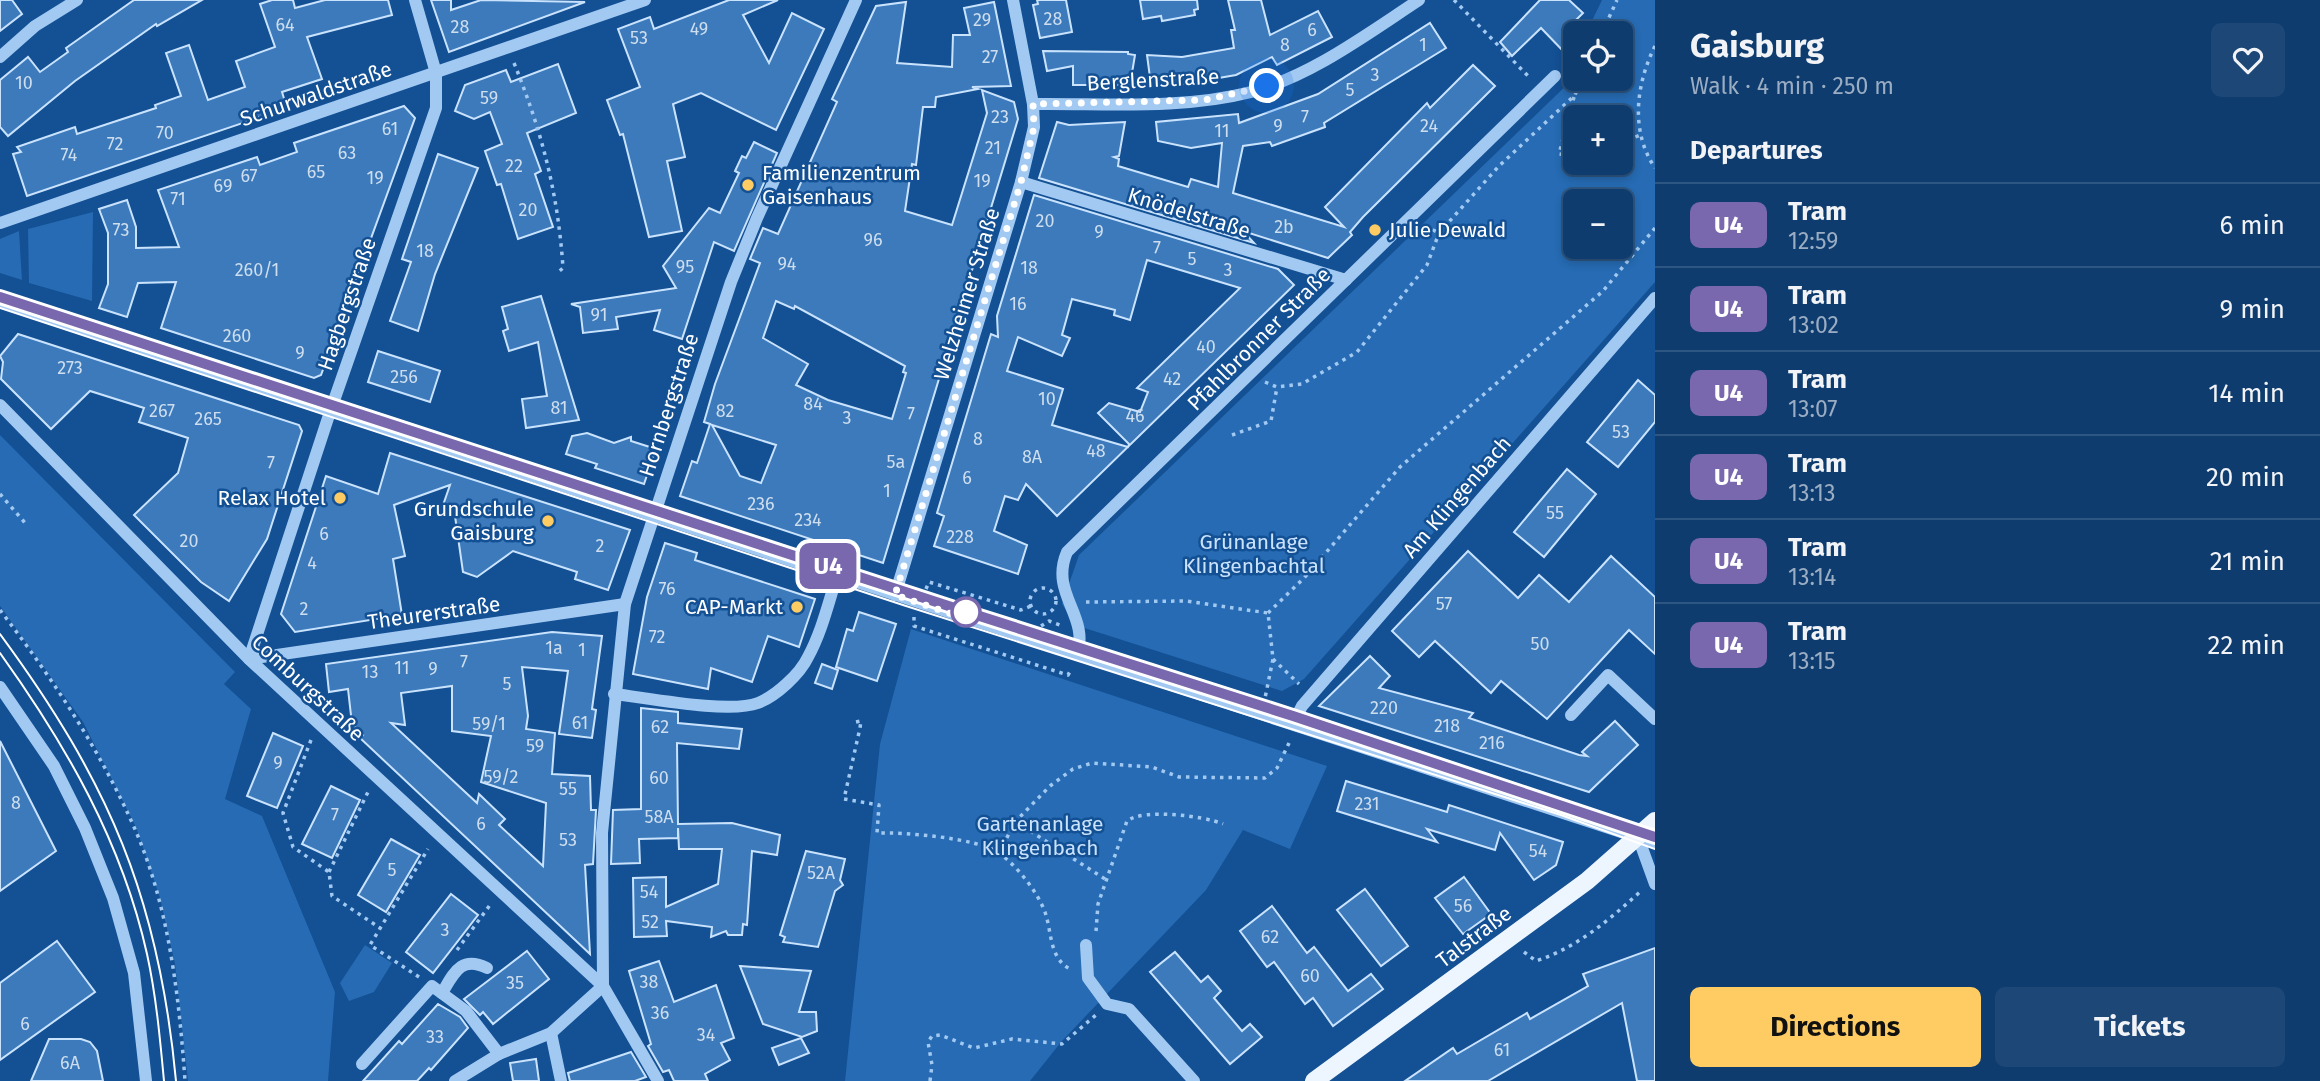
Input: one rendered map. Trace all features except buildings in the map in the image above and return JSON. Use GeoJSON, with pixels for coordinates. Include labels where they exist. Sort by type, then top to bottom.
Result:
{"type":"FeatureCollection","features":[{"type":"Feature","properties":{"kind":"main road","name":"Talstraße"},"geometry":{"type":"LineString","coordinates":[[1326,1078],[1506,940],[1647,840],[1655,821]]}},
{"type":"Feature","properties":{"kind":"street"},"geometry":{"type":"LineString","coordinates":[[0,57],[36,26],[77,0]]}},
{"type":"Feature","properties":{"kind":"street","name":"Hagbergstraße"},"geometry":{"type":"LineString","coordinates":[[249,659],[330,411],[436,108],[436,73],[415,0]]}},
{"type":"Feature","properties":{"kind":"street","name":"Schurwaldstraße"},"geometry":{"type":"LineString","coordinates":[[0,223],[645,0]]}},
{"type":"Feature","properties":{"kind":"street","name":"Hornbergstraße"},"geometry":{"type":"LineString","coordinates":[[603,986],[602,834],[625,604],[731,282],[757,218],[856,0]]}},
{"type":"Feature","properties":{"kind":"street","name":"Welzheimer Straße"},"geometry":{"type":"LineString","coordinates":[[895,595],[1021,182],[1034,127],[1033,104],[1013,0]]}},
{"type":"Feature","properties":{"kind":"street","name":"Berglenstraße"},"geometry":{"type":"LineString","coordinates":[[1033,104],[1205,100],[1251,92],[1284,80],[1354,42],[1419,0]]}},
{"type":"Feature","properties":{"kind":"street","name":"Pfahlbronner Straße"},"geometry":{"type":"LineString","coordinates":[[1077,655],[1081,630],[1061,580],[1067,552],[1252,375],[1555,76]]}},
{"type":"Feature","properties":{"kind":"street","name":"Knödelstraße"},"geometry":{"type":"LineString","coordinates":[[1021,182],[1346,280]]}},
{"type":"Feature","properties":{"kind":"street","name":"Am Klingenbach"},"geometry":{"type":"LineString","coordinates":[[1296,725],[1311,696],[1655,298]]}},
{"type":"Feature","properties":{"kind":"street"},"geometry":{"type":"LineString","coordinates":[[0,302],[1647,840],[1654,882]]}},
{"type":"Feature","properties":{"kind":"street","name":"Comburgstraße"},"geometry":{"type":"LineString","coordinates":[[0,405],[249,659],[603,986]]}},
{"type":"Feature","properties":{"kind":"street"},"geometry":{"type":"LineString","coordinates":[[614,694],[735,707],[758,703],[783,686],[807,660],[832,599],[837,576]]}},
{"type":"Feature","properties":{"kind":"street","name":"Theurerstraße"},"geometry":{"type":"LineString","coordinates":[[249,659],[625,604]]}},
{"type":"Feature","properties":{"kind":"street"},"geometry":{"type":"LineString","coordinates":[[1571,715],[1608,675],[1655,719]]}},
{"type":"Feature","properties":{"kind":"street"},"geometry":{"type":"LineString","coordinates":[[0,687],[54,766],[85,828],[113,898],[134,973],[146,1081]]}},
{"type":"Feature","properties":{"kind":"street"},"geometry":{"type":"LineString","coordinates":[[1086,945],[1088,978],[1107,1004],[1129,1009],[1194,1081]]}},
{"type":"Feature","properties":{"kind":"street"},"geometry":{"type":"LineString","coordinates":[[362,1064],[454,972],[465,964],[476,962],[487,968]]}},
{"type":"Feature","properties":{"kind":"street"},"geometry":{"type":"LineString","coordinates":[[456,1081],[499,1054],[551,1032],[603,986],[659,1081]]}},
{"type":"Feature","properties":{"kind":"street"},"geometry":{"type":"LineString","coordinates":[[437,989],[466,1011],[499,1054]]}},
{"type":"Feature","properties":{"kind":"street"},"geometry":{"type":"LineString","coordinates":[[551,1032],[561,1081]]}},
{"type":"Feature","properties":{"kind":"path"},"geometry":{"type":"LineString","coordinates":[[1454,0],[1541,89]]}},
{"type":"Feature","properties":{"kind":"path"},"geometry":{"type":"LineString","coordinates":[[1607,21],[1617,0]]}},
{"type":"Feature","properties":{"kind":"path"},"geometry":{"type":"LineString","coordinates":[[1655,46],[1641,78],[1638,107],[1640,135],[1655,168]]}},
{"type":"Feature","properties":{"kind":"path"},"geometry":{"type":"LineString","coordinates":[[515,66],[541,132],[559,212],[563,268],[556,274]]}},
{"type":"Feature","properties":{"kind":"path"},"geometry":{"type":"LineString","coordinates":[[1572,105],[1577,91]]}},
{"type":"Feature","properties":{"kind":"path"},"geometry":{"type":"LineString","coordinates":[[1252,375],[1277,387],[1302,384],[1357,352],[1427,265],[1439,233],[1499,166],[1575,95]]}},
{"type":"Feature","properties":{"kind":"path"},"geometry":{"type":"LineString","coordinates":[[1633,138],[1640,135]]}},
{"type":"Feature","properties":{"kind":"path"},"geometry":{"type":"LineString","coordinates":[[1563,139],[1559,154],[1563,154]]}},
{"type":"Feature","properties":{"kind":"path"},"geometry":{"type":"LineString","coordinates":[[1268,613],[1304,578],[1400,467],[1603,291],[1655,228]]}},
{"type":"Feature","properties":{"kind":"path"},"geometry":{"type":"LineString","coordinates":[[1232,435],[1271,421],[1277,387]]}},
{"type":"Feature","properties":{"kind":"path"},"geometry":{"type":"LineString","coordinates":[[0,494],[26,524]]}},
{"type":"Feature","properties":{"kind":"path"},"geometry":{"type":"LineString","coordinates":[[1031,606],[1021,610],[929,582],[926,590],[914,585],[904,612],[914,616],[914,626],[1068,675],[1077,655]]}},
{"type":"Feature","properties":{"kind":"path"},"geometry":{"type":"LineString","coordinates":[[1040,588],[1048,589],[1056,597],[1053,609],[1046,614],[1037,612],[1031,606],[1033,593],[1040,588]]}},
{"type":"Feature","properties":{"kind":"path"},"geometry":{"type":"LineString","coordinates":[[1068,602],[1186,601],[1268,613]]}},
{"type":"Feature","properties":{"kind":"path"},"geometry":{"type":"LineString","coordinates":[[0,610],[81,723],[135,829],[158,899],[173,963],[185,1081]]}},
{"type":"Feature","properties":{"kind":"path"},"geometry":{"type":"LineString","coordinates":[[1260,713],[1273,659],[1268,613]]}},
{"type":"Feature","properties":{"kind":"path"},"geometry":{"type":"LineString","coordinates":[[1049,621],[1061,625]]}},
{"type":"Feature","properties":{"kind":"path"},"geometry":{"type":"LineString","coordinates":[[1273,659],[1311,696]]}},
{"type":"Feature","properties":{"kind":"path"},"geometry":{"type":"LineString","coordinates":[[856,722],[860,721],[860,728],[844,799],[879,804],[877,833],[900,832],[983,845],[999,853],[1024,878],[1044,910],[1052,948],[1062,964],[1088,978]]}},
{"type":"Feature","properties":{"kind":"path"},"geometry":{"type":"LineString","coordinates":[[318,723],[283,813],[293,847],[329,872]]}},
{"type":"Feature","properties":{"kind":"path"},"geometry":{"type":"LineString","coordinates":[[999,853],[1015,821],[1050,786],[1073,769],[1092,763],[1152,766],[1179,777],[1265,778],[1277,768],[1296,725]]}},
{"type":"Feature","properties":{"kind":"path"},"geometry":{"type":"LineString","coordinates":[[375,776],[329,872],[332,896],[380,928]]}},
{"type":"Feature","properties":{"kind":"path"},"geometry":{"type":"LineString","coordinates":[[289,779],[295,782]]}},
{"type":"Feature","properties":{"kind":"path"},"geometry":{"type":"LineString","coordinates":[[1086,945],[1096,931],[1098,904],[1105,879],[1124,825],[1131,817],[1198,816],[1223,824]]}},
{"type":"Feature","properties":{"kind":"path"},"geometry":{"type":"LineString","coordinates":[[1015,821],[1105,879]]}},
{"type":"Feature","properties":{"kind":"path"},"geometry":{"type":"LineString","coordinates":[[437,989],[370,945],[404,885],[438,834]]}},
{"type":"Feature","properties":{"kind":"path"},"geometry":{"type":"LineString","coordinates":[[1506,940],[1536,961],[1563,952],[1592,933],[1654,882]]}},
{"type":"Feature","properties":{"kind":"path"},"geometry":{"type":"LineString","coordinates":[[452,957],[500,892]]}},
{"type":"Feature","properties":{"kind":"path"},"geometry":{"type":"LineString","coordinates":[[930,1081],[932,1065],[928,1042],[932,1037],[940,1035],[974,1048],[1012,1039],[1062,1044],[1083,1028]]}},
{"type":"Feature","properties":{"kind":"green space","name":"Grünanlage Klingenbachtal"},"geometry":{"type":"Polygon","coordinates":[[[1602,0],[1655,0],[1655,282],[1304,679],[1282,691],[1075,625],[1062,604],[1079,555],[1563,89],[1563,91],[1633,91],[1633,21],[1592,21],[1602,0]]]}},
{"type":"Feature","properties":{"kind":"green space"},"geometry":{"type":"Polygon","coordinates":[[[93,212],[92,301],[29,283],[28,229],[93,212]]]}},
{"type":"Feature","properties":{"kind":"green space"},"geometry":{"type":"Polygon","coordinates":[[[19,231],[22,280],[0,273],[0,239],[19,231]]]}},
{"type":"Feature","properties":{"kind":"green space"},"geometry":{"type":"Polygon","coordinates":[[[0,435],[235,672],[224,684],[251,709],[225,799],[262,816],[335,992],[328,1081],[188,1081],[175,964],[160,898],[136,827],[83,722],[0,606],[0,435]]]}},
{"type":"Feature","properties":{"kind":"green space","name":"Gartenanlage Klingenbach"},"geometry":{"type":"Polygon","coordinates":[[[911,629],[1327,766],[1290,849],[1243,830],[1206,890],[1062,1041],[1030,1081],[845,1081],[880,744],[911,629]]]}},
{"type":"Feature","properties":{"kind":"green space"},"geometry":{"type":"Polygon","coordinates":[[[365,945],[392,963],[374,992],[349,1001],[340,983],[365,945]]]}},
{"type":"Feature","properties":{"kind":"tram line"},"geometry":{"type":"LineString","coordinates":[[0,296],[966,613],[1293,716],[1655,837]]}},
{"type":"Feature","properties":{"kind":"tram line","name":"U4"},"geometry":{"type":"LineString","coordinates":[[0,297],[1293,716],[1655,837]]}},
{"type":"Feature","properties":{"kind":"tram line"},"geometry":{"type":"LineString","coordinates":[[0,308],[906,606],[1561,815],[1655,849]]}},
{"type":"Feature","properties":{"kind":"tram line"},"geometry":{"type":"LineString","coordinates":[[0,634],[71,741],[99,792],[122,844],[142,898],[157,955],[176,1081]]}},
{"type":"Feature","properties":{"kind":"tram line"},"geometry":{"type":"LineString","coordinates":[[0,653],[69,759],[89,796],[123,873],[150,969],[164,1081]]}},
{"type":"Feature","properties":{"kind":"place","name":"Familienzentrum Gaisenhaus"},"geometry":{"type":"Point","coordinates":[748,185]}},
{"type":"Feature","properties":{"kind":"place","name":"Julie Dewald"},"geometry":{"type":"Point","coordinates":[1375,230]}},
{"type":"Feature","properties":{"kind":"place","name":"Relax Hotel"},"geometry":{"type":"Point","coordinates":[340,498]}},
{"type":"Feature","properties":{"kind":"place","name":"Grundschule Gaisburg"},"geometry":{"type":"Point","coordinates":[548,521]}},
{"type":"Feature","properties":{"kind":"place","name":"CAP-Markt"},"geometry":{"type":"Point","coordinates":[797,607]}},
{"type":"Feature","properties":{"kind":"route"},"geometry":{"type":"LineString","coordinates":[[966,612],[967,619],[895,595],[1021,182],[1034,127],[1033,104],[1205,100],[1251,92],[1267,86]]}}]}
